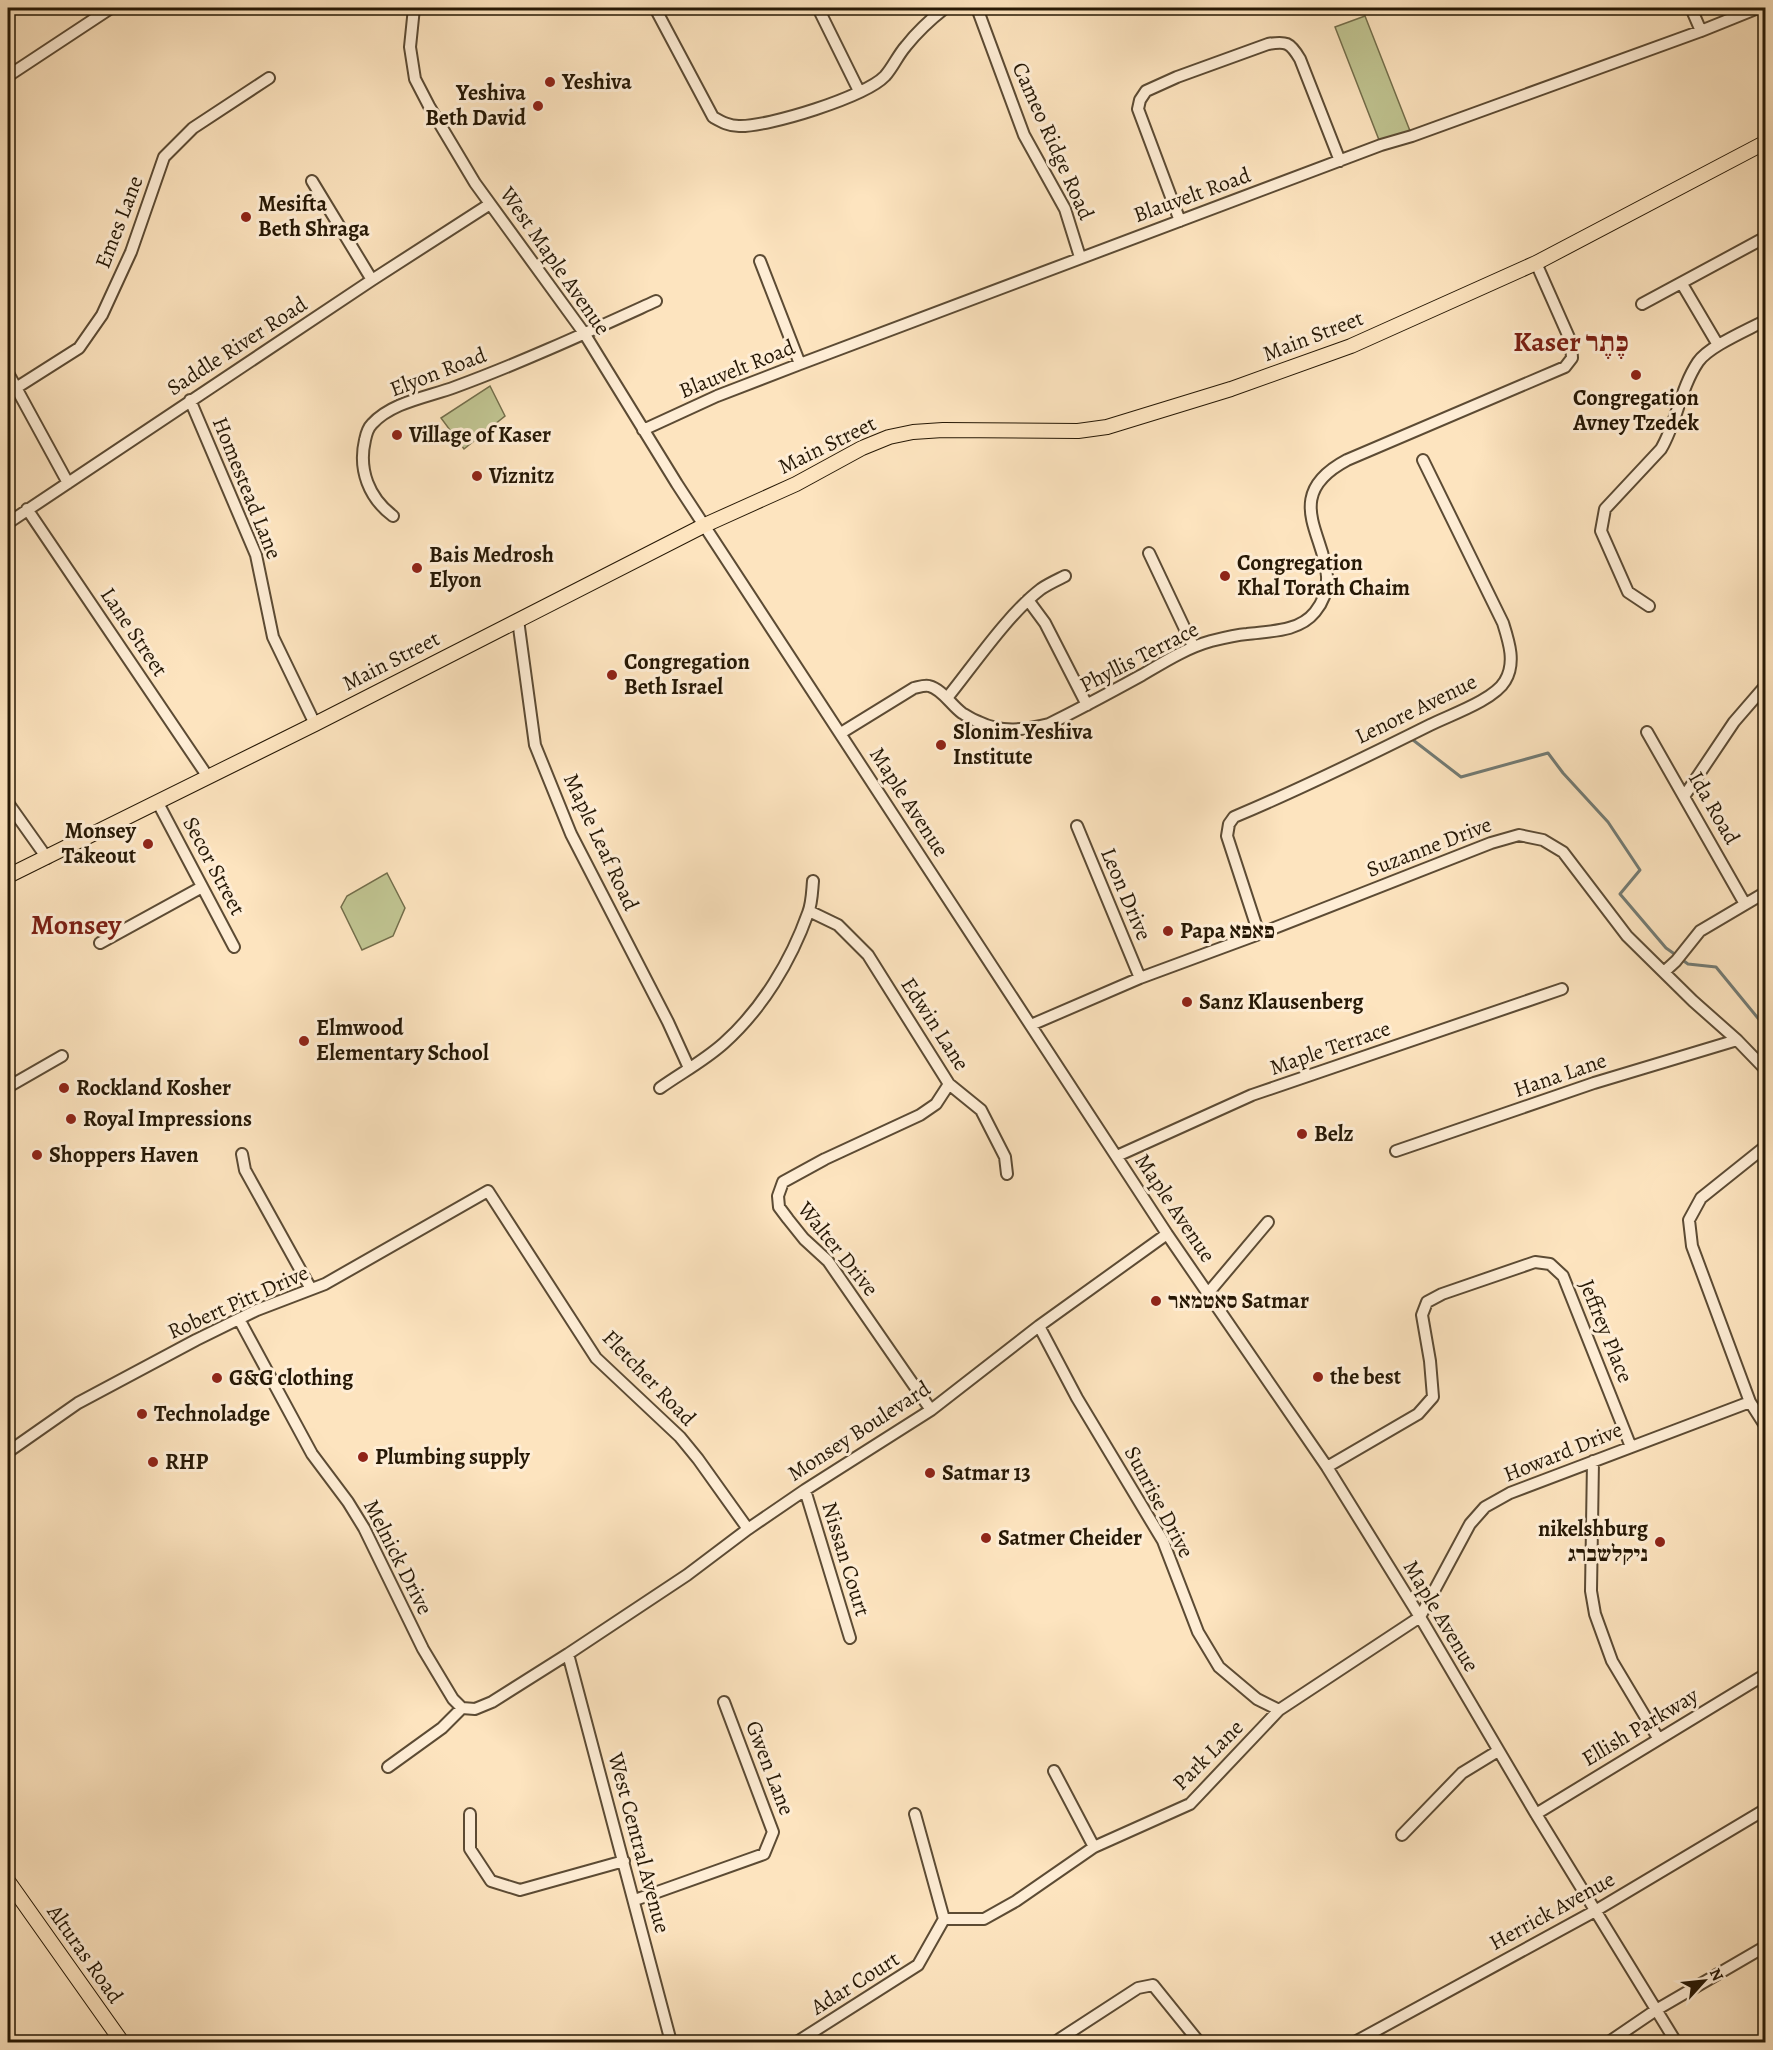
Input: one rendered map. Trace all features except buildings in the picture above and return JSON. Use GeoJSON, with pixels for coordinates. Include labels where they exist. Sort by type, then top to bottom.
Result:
{"type":"FeatureCollection","features":[{"type":"Feature","properties":{"kind":"main road","name":"Main Street"},"geometry":{"type":"LineString","coordinates":[[8,876],[315,724],[705,525],[796,484],[862,448],[889,437],[913,432],[1078,431],[1107,427],[1231,389],[1351,346],[1536,264],[1766,142]]}},
{"type":"Feature","properties":{"kind":"main road","name":"Alturas Road"},"geometry":{"type":"LineString","coordinates":[[10,1888],[122,2043]]}},
{"type":"Feature","properties":{"kind":"street"},"geometry":{"type":"LineString","coordinates":[[8,76],[111,8]]}},
{"type":"Feature","properties":{"kind":"street","name":"West Maple Avenue"},"geometry":{"type":"LineString","coordinates":[[414,8],[410,47],[414,79],[490,204],[584,333],[705,525]]}},
{"type":"Feature","properties":{"kind":"street"},"geometry":{"type":"LineString","coordinates":[[655,8],[713,117],[728,125],[741,126],[798,115],[838,101],[884,77],[905,46],[945,8]]}},
{"type":"Feature","properties":{"kind":"street"},"geometry":{"type":"LineString","coordinates":[[818,8],[859,91]]}},
{"type":"Feature","properties":{"kind":"street","name":"Cameo Ridge Road"},"geometry":{"type":"LineString","coordinates":[[977,8],[1024,135],[1065,209],[1080,257]]}},
{"type":"Feature","properties":{"kind":"street"},"geometry":{"type":"LineString","coordinates":[[1691,8],[1701,31]]}},
{"type":"Feature","properties":{"kind":"street","name":"Blauvelt Road"},"geometry":{"type":"LineString","coordinates":[[644,430],[717,396],[1080,257],[1340,160],[1701,31],[1758,8]]}},
{"type":"Feature","properties":{"kind":"street"},"geometry":{"type":"LineString","coordinates":[[1180,220],[1138,109],[1140,100],[1146,91],[1177,77],[1268,44],[1283,42],[1293,48],[1300,59],[1340,160]]}},
{"type":"Feature","properties":{"kind":"street","name":"Emes Lane"},"geometry":{"type":"LineString","coordinates":[[16,388],[79,348],[102,315],[131,252],[164,157],[193,128],[268,78]]}},
{"type":"Feature","properties":{"kind":"street"},"geometry":{"type":"LineString","coordinates":[[312,181],[372,280]]}},
{"type":"Feature","properties":{"kind":"street","name":"Saddle River Road"},"geometry":{"type":"LineString","coordinates":[[8,523],[190,400],[490,204]]}},
{"type":"Feature","properties":{"kind":"street"},"geometry":{"type":"LineString","coordinates":[[1642,304],[1766,237]]}},
{"type":"Feature","properties":{"kind":"street"},"geometry":{"type":"LineString","coordinates":[[760,261],[800,364]]}},
{"type":"Feature","properties":{"kind":"street","name":"Phyllis Terrace"},"geometry":{"type":"LineString","coordinates":[[841,733],[915,688],[929,686],[980,723],[1007,730],[1026,730],[1048,724],[1087,705],[1193,646],[1222,638],[1293,627],[1305,622],[1316,612],[1328,576],[1326,562],[1311,515],[1311,502],[1321,478],[1332,468],[1565,368],[1569,363],[1573,350],[1571,342],[1536,264]]}},
{"type":"Feature","properties":{"kind":"street"},"geometry":{"type":"LineString","coordinates":[[1682,284],[1718,345]]}},
{"type":"Feature","properties":{"kind":"street","name":"Elyon Road"},"geometry":{"type":"LineString","coordinates":[[393,516],[381,507],[373,495],[362,464],[362,453],[370,425],[382,415],[400,406],[454,388],[656,301]]}},
{"type":"Feature","properties":{"kind":"street"},"geometry":{"type":"LineString","coordinates":[[1649,606],[1628,592],[1601,531],[1605,509],[1661,449],[1667,439],[1683,392],[1699,361],[1718,345],[1766,320]]}},
{"type":"Feature","properties":{"kind":"street"},"geometry":{"type":"LineString","coordinates":[[8,373],[68,483]]}},
{"type":"Feature","properties":{"kind":"street","name":"Homestead Lane"},"geometry":{"type":"LineString","coordinates":[[190,400],[256,555],[273,637],[315,724]]}},
{"type":"Feature","properties":{"kind":"street","name":"Lenore Avenue"},"geometry":{"type":"LineString","coordinates":[[1259,934],[1227,836],[1229,824],[1234,817],[1383,749],[1486,698],[1505,682],[1510,669],[1509,644],[1503,624],[1423,460]]}},
{"type":"Feature","properties":{"kind":"street","name":"Lane Street"},"geometry":{"type":"LineString","coordinates":[[27,509],[208,777]]}},
{"type":"Feature","properties":{"kind":"street","name":"Maple Avenue"},"geometry":{"type":"LineString","coordinates":[[705,525],[1167,1234],[1327,1467],[1420,1617],[1498,1751],[1676,2043]]}},
{"type":"Feature","properties":{"kind":"street"},"geometry":{"type":"LineString","coordinates":[[1149,553],[1193,646]]}},
{"type":"Feature","properties":{"kind":"street"},"geometry":{"type":"LineString","coordinates":[[947,698],[1028,600],[1041,589],[1065,576]]}},
{"type":"Feature","properties":{"kind":"street"},"geometry":{"type":"LineString","coordinates":[[1028,600],[1045,623],[1087,705]]}},
{"type":"Feature","properties":{"kind":"street","name":"Maple Leaf Road"},"geometry":{"type":"LineString","coordinates":[[518,620],[535,745],[571,834],[668,1022],[689,1068]]}},
{"type":"Feature","properties":{"kind":"street"},"geometry":{"type":"LineString","coordinates":[[1685,795],[1734,722],[1766,685]]}},
{"type":"Feature","properties":{"kind":"street","name":"Ida Road"},"geometry":{"type":"LineString","coordinates":[[1647,732],[1685,795],[1745,904]]}},
{"type":"Feature","properties":{"kind":"street"},"geometry":{"type":"LineString","coordinates":[[8,803],[47,858]]}},
{"type":"Feature","properties":{"kind":"street","name":"Secor Street"},"geometry":{"type":"LineString","coordinates":[[158,803],[234,947]]}},
{"type":"Feature","properties":{"kind":"street","name":"Leon Drive"},"geometry":{"type":"LineString","coordinates":[[1077,826],[1140,978]]}},
{"type":"Feature","properties":{"kind":"street","name":"Suzanne Drive"},"geometry":{"type":"LineString","coordinates":[[1031,1025],[1140,978],[1491,843],[1519,835],[1543,840],[1563,852],[1627,936],[1766,1070]]}},
{"type":"Feature","properties":{"kind":"street"},"geometry":{"type":"LineString","coordinates":[[660,1089],[724,1043],[753,1013],[787,962],[809,911],[813,881]]}},
{"type":"Feature","properties":{"kind":"street"},"geometry":{"type":"LineString","coordinates":[[100,944],[202,887]]}},
{"type":"Feature","properties":{"kind":"street"},"geometry":{"type":"LineString","coordinates":[[1664,972],[1700,931],[1745,904],[1764,896]]}},
{"type":"Feature","properties":{"kind":"street","name":"Edwin Lane"},"geometry":{"type":"LineString","coordinates":[[809,911],[838,925],[868,955],[949,1084],[981,1110],[1005,1157],[1007,1174]]}},
{"type":"Feature","properties":{"kind":"street","name":"Maple Terrace"},"geometry":{"type":"LineString","coordinates":[[1117,1156],[1252,1095],[1562,989]]}},
{"type":"Feature","properties":{"kind":"street","name":"Hana Lane"},"geometry":{"type":"LineString","coordinates":[[1396,1151],[1594,1083],[1737,1040]]}},
{"type":"Feature","properties":{"kind":"street"},"geometry":{"type":"LineString","coordinates":[[8,1087],[63,1056]]}},
{"type":"Feature","properties":{"kind":"street","name":"Walter Drive"},"geometry":{"type":"LineString","coordinates":[[931,1410],[828,1261],[804,1239],[779,1207],[777,1196],[783,1182],[825,1159],[920,1115],[936,1104],[949,1084]]}},
{"type":"Feature","properties":{"kind":"street"},"geometry":{"type":"LineString","coordinates":[[1766,1146],[1701,1198],[1689,1220],[1692,1246],[1750,1402],[1766,1426]]}},
{"type":"Feature","properties":{"kind":"street"},"geometry":{"type":"LineString","coordinates":[[242,1154],[245,1170],[311,1289]]}},
{"type":"Feature","properties":{"kind":"street","name":"Robert Pitt Drive"},"geometry":{"type":"LineString","coordinates":[[8,1452],[78,1403],[239,1319],[328,1283],[488,1191]]}},
{"type":"Feature","properties":{"kind":"street","name":"Fletcher Road"},"geometry":{"type":"LineString","coordinates":[[488,1191],[596,1358],[680,1437],[748,1529]]}},
{"type":"Feature","properties":{"kind":"street"},"geometry":{"type":"LineString","coordinates":[[1209,1292],[1268,1222]]}},
{"type":"Feature","properties":{"kind":"street","name":"Monsey Boulevard"},"geometry":{"type":"LineString","coordinates":[[568,1654],[687,1575],[805,1490],[931,1410],[1039,1326],[1167,1234]]}},
{"type":"Feature","properties":{"kind":"street","name":"Jeffrey Place"},"geometry":{"type":"LineString","coordinates":[[1327,1467],[1418,1414],[1433,1397],[1422,1315],[1427,1302],[1442,1294],[1534,1262],[1550,1264],[1563,1276],[1631,1447]]}},
{"type":"Feature","properties":{"kind":"street","name":"Melnick Drive"},"geometry":{"type":"LineString","coordinates":[[239,1319],[312,1454],[348,1502],[364,1528],[423,1649],[453,1699],[462,1708]]}},
{"type":"Feature","properties":{"kind":"street","name":"Sunrise Drive"},"geometry":{"type":"LineString","coordinates":[[1039,1326],[1077,1398],[1163,1541],[1198,1632],[1220,1667],[1257,1700],[1280,1710]]}},
{"type":"Feature","properties":{"kind":"street","name":"Howard Drive"},"geometry":{"type":"LineString","coordinates":[[1420,1617],[1470,1524],[1485,1507],[1510,1493],[1750,1402]]}},
{"type":"Feature","properties":{"kind":"street"},"geometry":{"type":"LineString","coordinates":[[1593,1461],[1591,1591],[1595,1614],[1612,1661],[1658,1738]]}},
{"type":"Feature","properties":{"kind":"street","name":"Nissan Court"},"geometry":{"type":"LineString","coordinates":[[805,1490],[850,1638]]}},
{"type":"Feature","properties":{"kind":"street","name":"Park Lane"},"geometry":{"type":"LineString","coordinates":[[944,1919],[984,1919],[1094,1847],[1190,1804],[1280,1710],[1420,1617]]}},
{"type":"Feature","properties":{"kind":"street"},"geometry":{"type":"LineString","coordinates":[[388,1767],[442,1728],[462,1708],[475,1709],[492,1702],[568,1654]]}},
{"type":"Feature","properties":{"kind":"street","name":"West Central Avenue"},"geometry":{"type":"LineString","coordinates":[[568,1654],[635,1900],[671,2043]]}},
{"type":"Feature","properties":{"kind":"street","name":"Ellish Parkway"},"geometry":{"type":"LineString","coordinates":[[1536,1814],[1766,1674]]}},
{"type":"Feature","properties":{"kind":"street","name":"Gwen Lane"},"geometry":{"type":"LineString","coordinates":[[635,1900],[764,1854],[773,1832],[724,1702]]}},
{"type":"Feature","properties":{"kind":"street"},"geometry":{"type":"LineString","coordinates":[[1402,1835],[1462,1773],[1498,1751]]}},
{"type":"Feature","properties":{"kind":"street"},"geometry":{"type":"LineString","coordinates":[[1054,1771],[1094,1847]]}},
{"type":"Feature","properties":{"kind":"street","name":"Herrick Avenue"},"geometry":{"type":"LineString","coordinates":[[1355,2043],[1595,1911],[1766,1809]]}},
{"type":"Feature","properties":{"kind":"street"},"geometry":{"type":"LineString","coordinates":[[915,1814],[944,1919]]}},
{"type":"Feature","properties":{"kind":"street"},"geometry":{"type":"LineString","coordinates":[[470,1815],[470,1849],[491,1881],[520,1890],[624,1861]]}},
{"type":"Feature","properties":{"kind":"street","name":"Adar Court"},"geometry":{"type":"LineString","coordinates":[[797,2043],[918,1965],[944,1919]]}},
{"type":"Feature","properties":{"kind":"street"},"geometry":{"type":"LineString","coordinates":[[1609,2043],[1656,2010],[1766,1946]]}},
{"type":"Feature","properties":{"kind":"street"},"geometry":{"type":"LineString","coordinates":[[1055,2043],[1138,1988],[1153,1985],[1199,2043]]}},
{"type":"Feature","properties":{"kind":"green space"},"geometry":{"type":"Polygon","coordinates":[[[1365,16],[1412,136],[1381,145],[1335,27],[1365,16]]]}},
{"type":"Feature","properties":{"kind":"green space"},"geometry":{"type":"Polygon","coordinates":[[[490,386],[505,416],[464,449],[441,418],[490,386]]]}},
{"type":"Feature","properties":{"kind":"green space"},"geometry":{"type":"Polygon","coordinates":[[[387,873],[405,908],[393,936],[362,950],[341,907],[347,896],[387,873]]]}},
{"type":"Feature","properties":{"kind":"waterway"},"geometry":{"type":"LineString","coordinates":[[1413,740],[1461,777],[1548,753],[1563,773],[1608,822],[1640,870],[1620,894],[1666,948],[1676,955]]}},
{"type":"Feature","properties":{"kind":"waterway"},"geometry":{"type":"LineString","coordinates":[[1681,959],[1688,964],[1716,967],[1766,1028]]}},
{"type":"Feature","properties":{"kind":"place","name":"Yeshiva"},"geometry":{"type":"Point","coordinates":[550,82]}},
{"type":"Feature","properties":{"kind":"place","name":"Yeshiva Beth David"},"geometry":{"type":"Point","coordinates":[538,106]}},
{"type":"Feature","properties":{"kind":"place","name":"Mesifta Beth Shraga"},"geometry":{"type":"Point","coordinates":[246,217]}},
{"type":"Feature","properties":{"kind":"place","name":"Congregation Avney Tzedek"},"geometry":{"type":"Point","coordinates":[1636,375]}},
{"type":"Feature","properties":{"kind":"place","name":"Village of Kaser"},"geometry":{"type":"Point","coordinates":[397,435]}},
{"type":"Feature","properties":{"kind":"place","name":"Viznitz"},"geometry":{"type":"Point","coordinates":[477,476]}},
{"type":"Feature","properties":{"kind":"place","name":"Bais Medrosh Elyon"},"geometry":{"type":"Point","coordinates":[417,568]}},
{"type":"Feature","properties":{"kind":"place","name":"Congregation Khal Torath Chaim"},"geometry":{"type":"Point","coordinates":[1225,576]}},
{"type":"Feature","properties":{"kind":"place","name":"Congregation Beth Israel"},"geometry":{"type":"Point","coordinates":[612,675]}},
{"type":"Feature","properties":{"kind":"place","name":"Slonim Yeshiva Institute"},"geometry":{"type":"Point","coordinates":[941,745]}},
{"type":"Feature","properties":{"kind":"place","name":"Monsey Takeout"},"geometry":{"type":"Point","coordinates":[148,844]}},
{"type":"Feature","properties":{"kind":"place","name":"Papa פאפא"},"geometry":{"type":"Point","coordinates":[1168,931]}},
{"type":"Feature","properties":{"kind":"place","name":"Sanz Klausenberg"},"geometry":{"type":"Point","coordinates":[1187,1002]}},
{"type":"Feature","properties":{"kind":"place","name":"Elmwood Elementary School"},"geometry":{"type":"Point","coordinates":[304,1041]}},
{"type":"Feature","properties":{"kind":"place","name":"Rockland Kosher"},"geometry":{"type":"Point","coordinates":[64,1088]}},
{"type":"Feature","properties":{"kind":"place","name":"Royal Impressions"},"geometry":{"type":"Point","coordinates":[71,1119]}},
{"type":"Feature","properties":{"kind":"place","name":"Belz"},"geometry":{"type":"Point","coordinates":[1302,1134]}},
{"type":"Feature","properties":{"kind":"place","name":"Shoppers Haven"},"geometry":{"type":"Point","coordinates":[37,1155]}},
{"type":"Feature","properties":{"kind":"place","name":"סאטמאר Satmar"},"geometry":{"type":"Point","coordinates":[1156,1301]}},
{"type":"Feature","properties":{"kind":"place","name":"the best"},"geometry":{"type":"Point","coordinates":[1318,1377]}},
{"type":"Feature","properties":{"kind":"place","name":"G&G clothing"},"geometry":{"type":"Point","coordinates":[217,1378]}},
{"type":"Feature","properties":{"kind":"place","name":"Technoladge"},"geometry":{"type":"Point","coordinates":[142,1414]}},
{"type":"Feature","properties":{"kind":"place","name":"Plumbing supply"},"geometry":{"type":"Point","coordinates":[363,1457]}},
{"type":"Feature","properties":{"kind":"place","name":"RHP"},"geometry":{"type":"Point","coordinates":[153,1462]}},
{"type":"Feature","properties":{"kind":"place","name":"Satmar 13"},"geometry":{"type":"Point","coordinates":[930,1473]}},
{"type":"Feature","properties":{"kind":"place","name":"Satmer Cheider"},"geometry":{"type":"Point","coordinates":[986,1538]}},
{"type":"Feature","properties":{"kind":"place","name":"nikelshburg ניקלשברג"},"geometry":{"type":"Point","coordinates":[1660,1542]}},
{"type":"Feature","properties":{"kind":"district","name":"Kaser כֶּתֶר"},"geometry":{"type":"Point","coordinates":[1571,342]}},
{"type":"Feature","properties":{"kind":"district","name":"Monsey"},"geometry":{"type":"Point","coordinates":[76,925]}}]}
